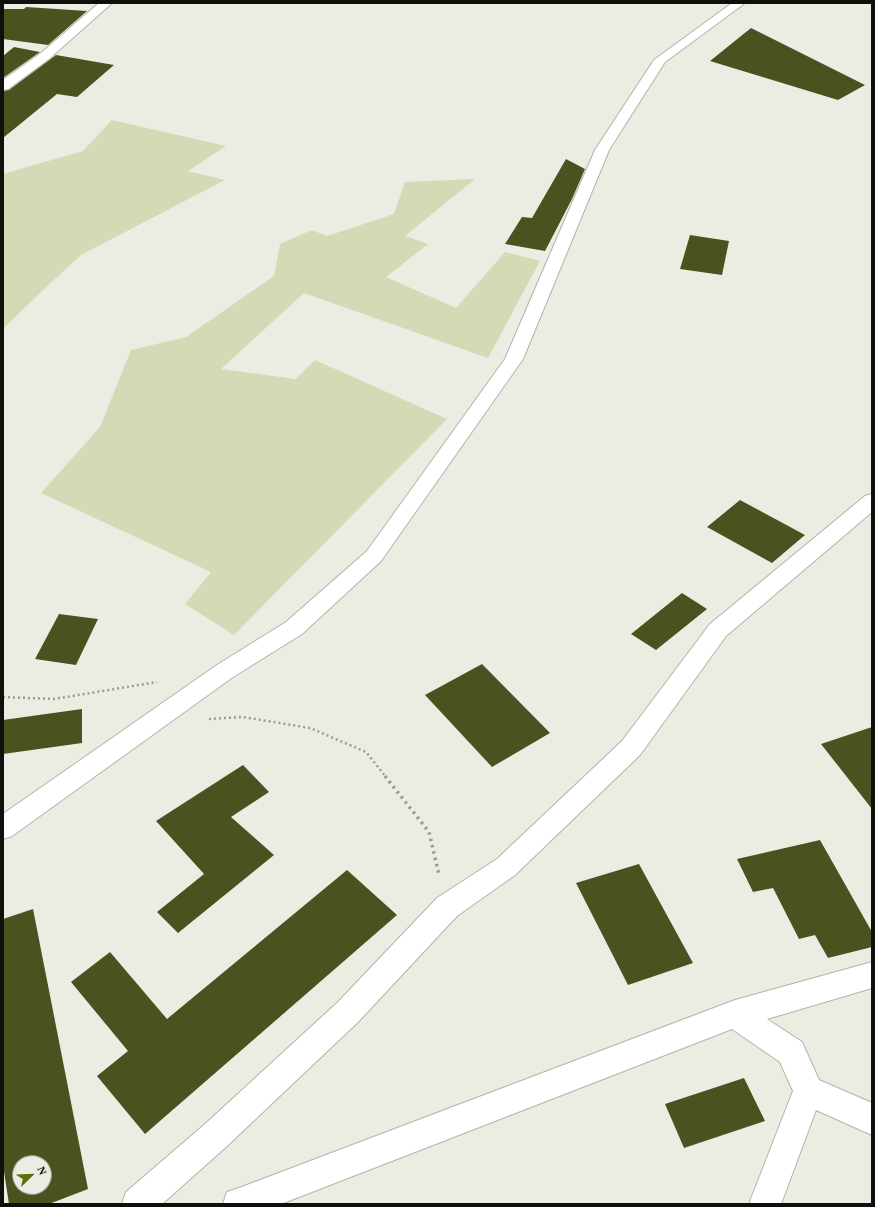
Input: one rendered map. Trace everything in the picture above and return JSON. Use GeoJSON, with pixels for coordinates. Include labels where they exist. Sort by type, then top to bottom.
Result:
{"type":"FeatureCollection","features":[{"type":"Feature","properties":{"kind":"street"},"geometry":{"type":"LineString","coordinates":[[3,86],[45,56],[106,3]]}},
{"type":"Feature","properties":{"kind":"street"},"geometry":{"type":"LineString","coordinates":[[3,828],[225,671],[294,628],[374,556],[514,359],[602,150],[660,60],[739,3]]}},
{"type":"Feature","properties":{"kind":"street"},"geometry":{"type":"LineString","coordinates":[[138,1204],[348,1012],[447,907],[506,867],[631,748],[718,630],[872,501]]}},
{"type":"Feature","properties":{"kind":"street"},"geometry":{"type":"LineString","coordinates":[[239,1204],[735,1014],[872,975]]}},
{"type":"Feature","properties":{"kind":"street"},"geometry":{"type":"LineString","coordinates":[[735,1014],[791,1052],[808,1091],[872,1118]]}},
{"type":"Feature","properties":{"kind":"street"},"geometry":{"type":"LineString","coordinates":[[765,1204],[808,1091]]}},
{"type":"Feature","properties":{"kind":"path"},"geometry":{"type":"LineString","coordinates":[[3,697],[54,699],[163,681]]}},
{"type":"Feature","properties":{"kind":"path"},"geometry":{"type":"LineString","coordinates":[[204,720],[243,717],[310,728],[366,752],[429,832],[447,907]]}},
{"type":"Feature","properties":{"kind":"green space"},"geometry":{"type":"Polygon","coordinates":[[[112,120],[226,146],[188,171],[225,180],[81,255],[3,329],[3,174],[83,151],[112,120]]]}},
{"type":"Feature","properties":{"kind":"green space"},"geometry":{"type":"Polygon","coordinates":[[[475,179],[405,236],[428,244],[386,277],[456,308],[505,252],[540,261],[488,358],[304,293],[221,369],[296,379],[315,360],[447,419],[234,635],[185,604],[211,572],[41,493],[100,427],[131,350],[186,337],[274,276],[280,244],[312,230],[327,236],[394,214],[405,182],[475,179]]]}},
{"type":"Feature","properties":{"kind":"building"},"geometry":{"type":"Polygon","coordinates":[[[26,7],[87,11],[48,45],[3,39],[3,9],[24,9],[26,7]]]}},
{"type":"Feature","properties":{"kind":"building"},"geometry":{"type":"Polygon","coordinates":[[[751,28],[865,85],[838,100],[710,61],[751,28]]]}},
{"type":"Feature","properties":{"kind":"building"},"geometry":{"type":"Polygon","coordinates":[[[14,47],[40,52],[3,78],[3,56],[14,47]]]}},
{"type":"Feature","properties":{"kind":"building"},"geometry":{"type":"Polygon","coordinates":[[[56,55],[114,65],[77,97],[57,94],[3,138],[3,91],[9,90],[56,55]]]}},
{"type":"Feature","properties":{"kind":"building"},"geometry":{"type":"Polygon","coordinates":[[[566,159],[585,169],[572,199],[545,251],[505,244],[522,217],[532,218],[566,159]]]}},
{"type":"Feature","properties":{"kind":"building"},"geometry":{"type":"Polygon","coordinates":[[[690,235],[729,241],[722,275],[680,269],[690,235]]]}},
{"type":"Feature","properties":{"kind":"building"},"geometry":{"type":"Polygon","coordinates":[[[740,500],[805,535],[772,563],[707,527],[740,500]]]}},
{"type":"Feature","properties":{"kind":"building"},"geometry":{"type":"Polygon","coordinates":[[[682,593],[707,609],[656,650],[631,634],[682,593]]]}},
{"type":"Feature","properties":{"kind":"building"},"geometry":{"type":"Polygon","coordinates":[[[59,614],[98,619],[76,665],[35,659],[59,614]]]}},
{"type":"Feature","properties":{"kind":"building"},"geometry":{"type":"Polygon","coordinates":[[[482,664],[550,733],[492,767],[425,695],[482,664]]]}},
{"type":"Feature","properties":{"kind":"building"},"geometry":{"type":"Polygon","coordinates":[[[82,709],[82,743],[3,754],[3,720],[82,709]]]}},
{"type":"Feature","properties":{"kind":"building"},"geometry":{"type":"Polygon","coordinates":[[[872,727],[872,809],[821,744],[872,727]]]}},
{"type":"Feature","properties":{"kind":"building"},"geometry":{"type":"Polygon","coordinates":[[[243,765],[269,792],[231,817],[274,855],[178,933],[157,912],[204,874],[156,821],[243,765]]]}},
{"type":"Feature","properties":{"kind":"building"},"geometry":{"type":"Polygon","coordinates":[[[820,840],[872,932],[872,947],[828,958],[815,935],[799,939],[773,888],[753,892],[737,859],[820,840]]]}},
{"type":"Feature","properties":{"kind":"building"},"geometry":{"type":"Polygon","coordinates":[[[639,864],[693,963],[628,985],[576,883],[639,864]]]}},
{"type":"Feature","properties":{"kind":"building"},"geometry":{"type":"Polygon","coordinates":[[[347,870],[397,915],[145,1134],[97,1076],[128,1051],[71,982],[110,952],[167,1019],[347,870]]]}},
{"type":"Feature","properties":{"kind":"building"},"geometry":{"type":"Polygon","coordinates":[[[33,909],[88,1189],[49,1204],[9,1204],[3,1165],[3,919],[33,909]]]}},
{"type":"Feature","properties":{"kind":"building"},"geometry":{"type":"Polygon","coordinates":[[[744,1078],[765,1121],[684,1148],[665,1104],[744,1078]]]}}]}
